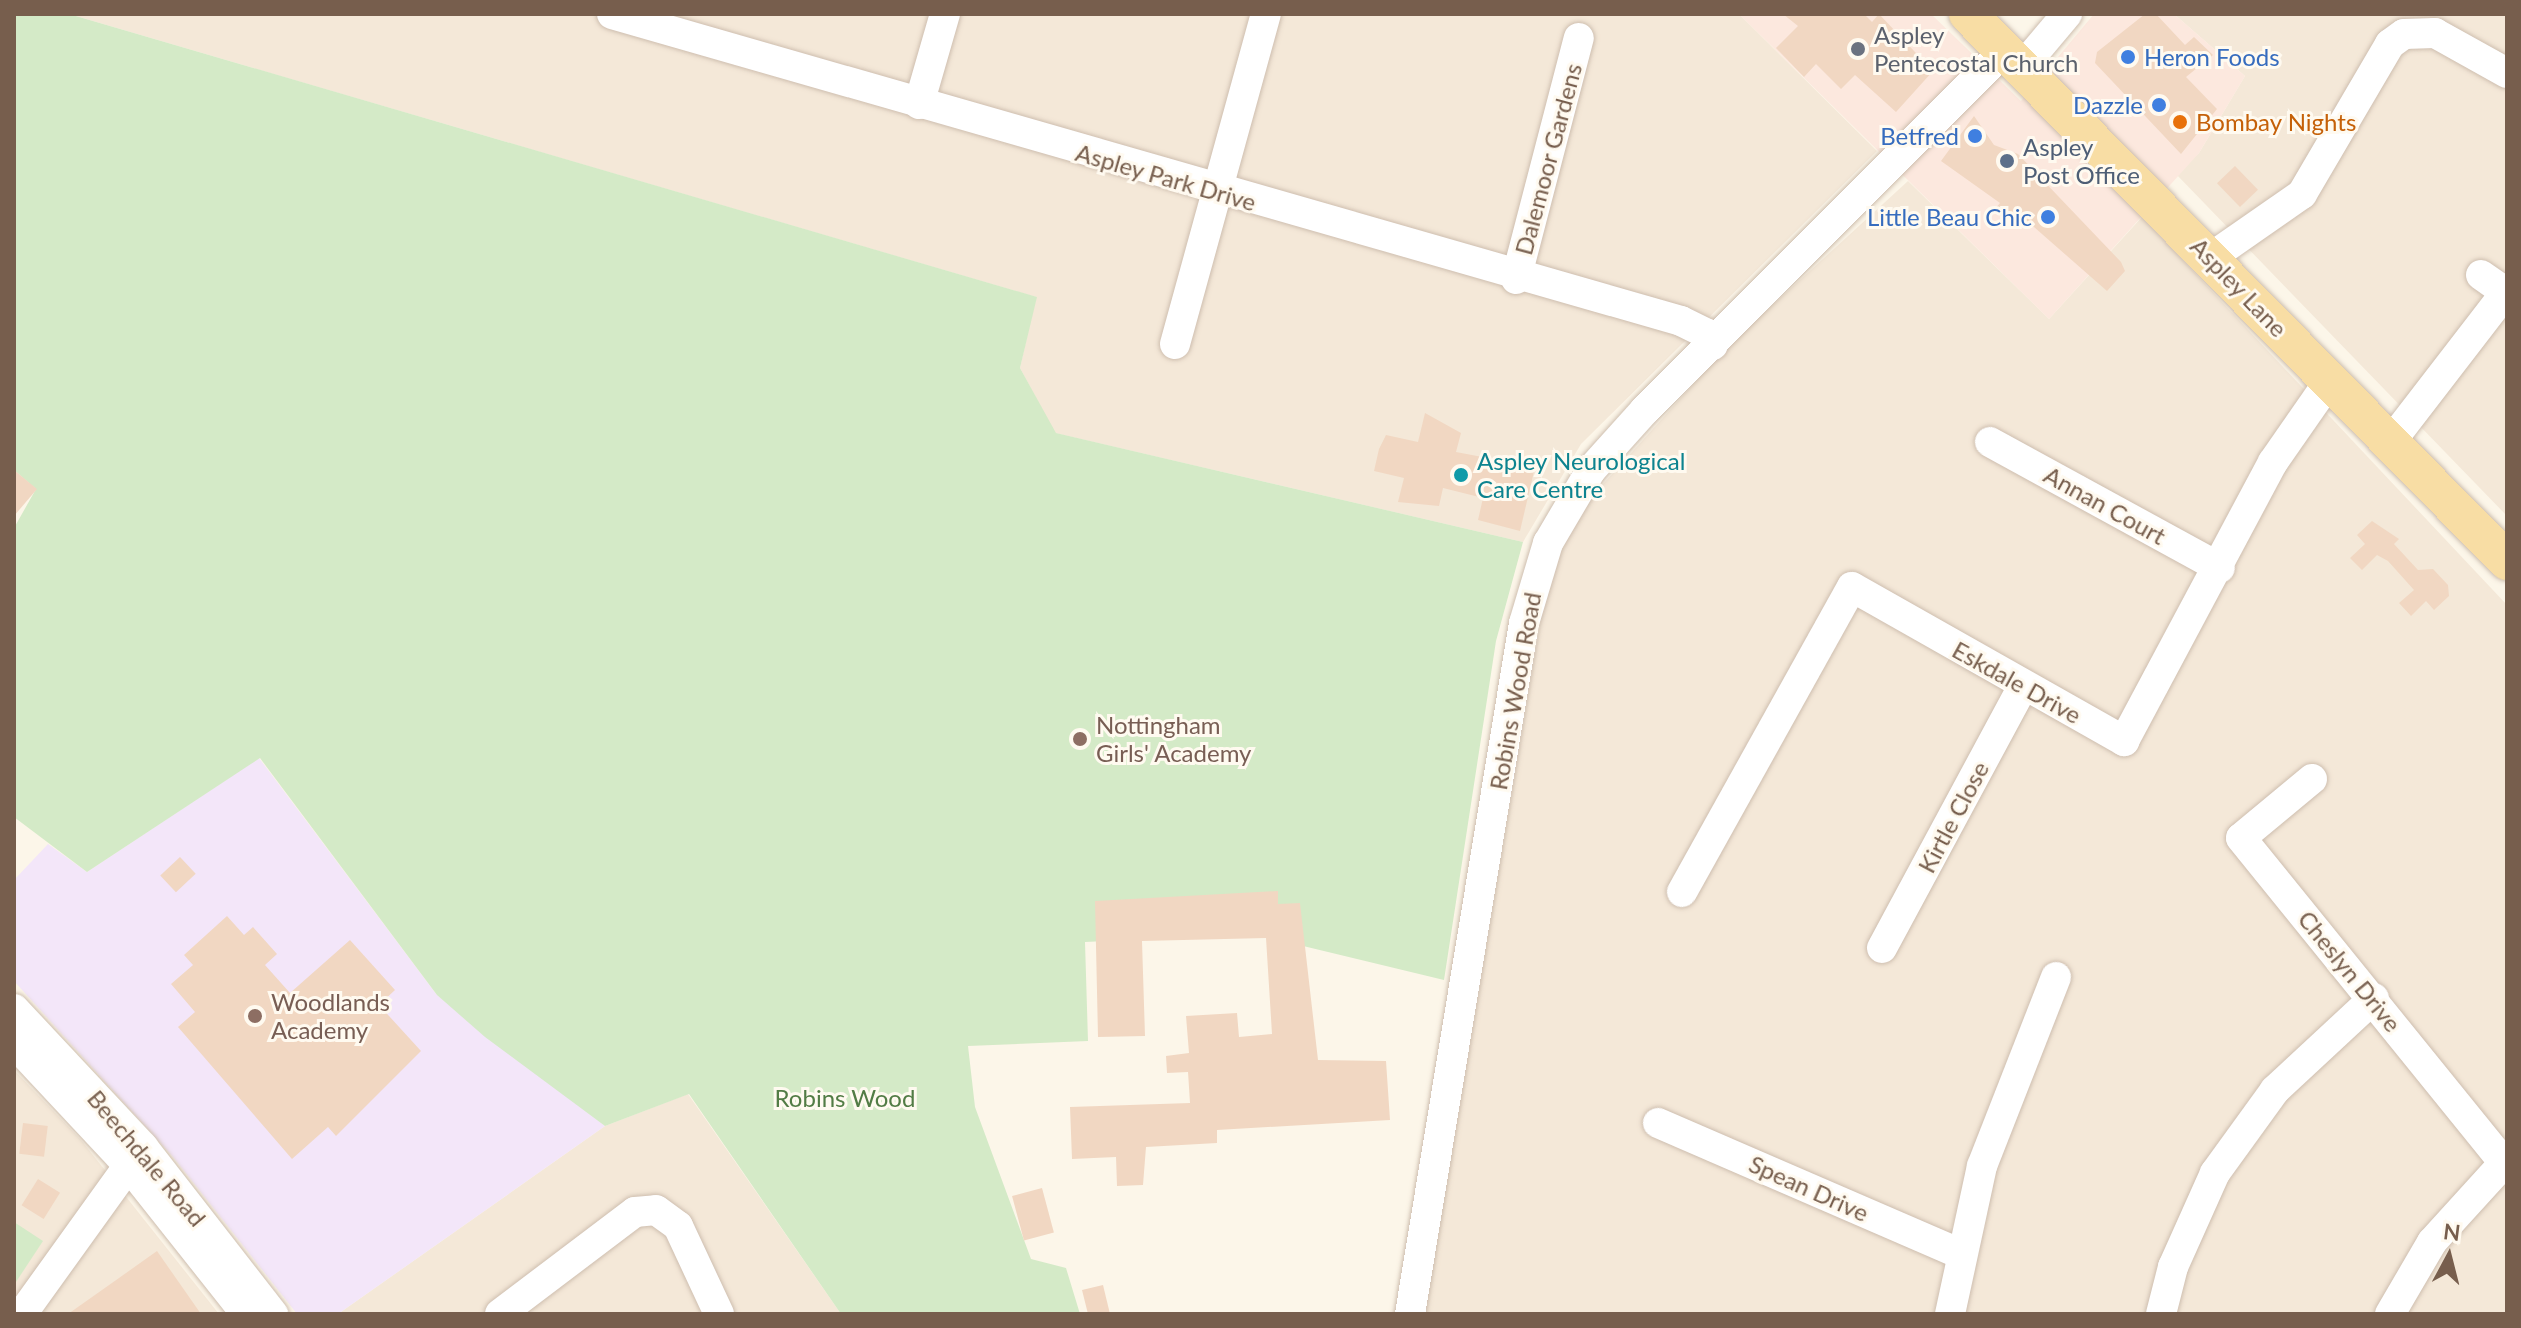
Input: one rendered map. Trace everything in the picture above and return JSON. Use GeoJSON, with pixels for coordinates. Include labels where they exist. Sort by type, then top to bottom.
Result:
{"type":"FeatureCollection","features":[{"type":"Feature","properties":{"kind":"main road","name":"Aspley Lane"},"geometry":{"type":"LineString","coordinates":[[1996,37],[2507,561]]}},
{"type":"Feature","properties":{"kind":"street","name":"Aspley Park Drive"},"geometry":{"type":"LineString","coordinates":[[614,14],[1516,279],[1681,321],[1708,334],[1713,345]]}},
{"type":"Feature","properties":{"kind":"street"},"geometry":{"type":"LineString","coordinates":[[919,104],[945,14]]}},
{"type":"Feature","properties":{"kind":"street"},"geometry":{"type":"LineString","coordinates":[[1175,344],[1266,14]]}},
{"type":"Feature","properties":{"kind":"street","name":"Robins Wood Road"},"geometry":{"type":"LineString","coordinates":[[1410,1314],[1530,593],[1554,531],[1591,470],[1713,345],[1996,37],[2067,14]]}},
{"type":"Feature","properties":{"kind":"street"},"geometry":{"type":"LineString","coordinates":[[2210,258],[2302,194],[2390,44],[2404,34],[2435,33],[2507,73]]}},
{"type":"Feature","properties":{"kind":"street","name":"Dalemoor Gardens"},"geometry":{"type":"LineString","coordinates":[[1516,279],[1579,38]]}},
{"type":"Feature","properties":{"kind":"street"},"geometry":{"type":"LineString","coordinates":[[2392,440],[2506,293],[2481,275]]}},
{"type":"Feature","properties":{"kind":"street","name":"Eskdale Drive"},"geometry":{"type":"LineString","coordinates":[[1681,891],[1852,587],[2124,741],[2220,568],[2273,462],[2330,380]]}},
{"type":"Feature","properties":{"kind":"street","name":"Annan Court"},"geometry":{"type":"LineString","coordinates":[[1991,442],[2220,568]]}},
{"type":"Feature","properties":{"kind":"street","name":"Kirtle Close"},"geometry":{"type":"LineString","coordinates":[[1883,949],[2023,686]]}},
{"type":"Feature","properties":{"kind":"street","name":"Cheslyn Drive"},"geometry":{"type":"LineString","coordinates":[[2301,779],[2241,838],[2374,998],[2505,1165]]}},
{"type":"Feature","properties":{"kind":"street"},"geometry":{"type":"LineString","coordinates":[[1950,1314],[1960,1254],[2000,1112],[2056,977]]}},
{"type":"Feature","properties":{"kind":"street"},"geometry":{"type":"LineString","coordinates":[[2161,1314],[2173,1267],[2215,1173],[2275,1090],[2374,998]]}},
{"type":"Feature","properties":{"kind":"street","name":"Beechdale Road"},"geometry":{"type":"LineString","coordinates":[[14,1009],[135,1156],[273,1314]]}},
{"type":"Feature","properties":{"kind":"street","name":"Beechdale Road"},"geometry":{"type":"LineString","coordinates":[[14,1043],[135,1156],[246,1314]]}},
{"type":"Feature","properties":{"kind":"street","name":"Spean Drive"},"geometry":{"type":"LineString","coordinates":[[1658,1123],[1960,1254]]}},
{"type":"Feature","properties":{"kind":"street"},"geometry":{"type":"LineString","coordinates":[[22,1314],[135,1156]]}},
{"type":"Feature","properties":{"kind":"street"},"geometry":{"type":"LineString","coordinates":[[2390,1314],[2432,1242],[2505,1165]]}},
{"type":"Feature","properties":{"kind":"street"},"geometry":{"type":"LineString","coordinates":[[502,1314],[635,1212],[656,1210],[678,1226],[719,1314]]}},
{"type":"Feature","properties":{"kind":"shaded area"},"geometry":{"type":"Polygon","coordinates":[[[69,14],[1739,14],[1877,151],[1581,444],[1523,542],[1055,433],[1020,368],[1036,297],[69,14]]]}},
{"type":"Feature","properties":{"kind":"shaded area"},"geometry":{"type":"Polygon","coordinates":[[[1739,14],[1931,14],[2021,101],[2094,14],[2174,14],[2245,76],[2199,153],[2049,319],[1739,14]]]}},
{"type":"Feature","properties":{"kind":"shaded area"},"geometry":{"type":"Polygon","coordinates":[[[2174,14],[2507,14],[2507,516],[2176,174],[2199,153],[2245,76],[2174,14]]]}},
{"type":"Feature","properties":{"kind":"shaded area"},"geometry":{"type":"Polygon","coordinates":[[[1908,181],[2049,319],[2142,217],[2507,605],[2507,1314],[1425,1314],[1549,571],[1595,493],[1728,346],[1908,181]]]}},
{"type":"Feature","properties":{"kind":"shaded area","name":"Woodlands Academy"},"geometry":{"type":"Polygon","coordinates":[[[259,758],[437,995],[605,1126],[338,1314],[297,1314],[173,1157],[14,981],[14,880],[48,844],[87,872],[259,758]]]}},
{"type":"Feature","properties":{"kind":"shaded area"},"geometry":{"type":"Polygon","coordinates":[[[14,1070],[81,1140],[219,1314],[14,1314],[14,1070]]]}},
{"type":"Feature","properties":{"kind":"shaded area"},"geometry":{"type":"Polygon","coordinates":[[[688,1094],[841,1314],[338,1314],[605,1126],[688,1094]]]}},
{"type":"Feature","properties":{"kind":"green space","name":"Robins Wood"},"geometry":{"type":"Polygon","coordinates":[[[14,14],[69,14],[1037,297],[1020,368],[1056,433],[1523,542],[1496,641],[1444,980],[1253,934],[1085,942],[1088,1041],[968,1046],[975,1107],[1031,1259],[1066,1268],[1080,1314],[841,1314],[689,1094],[605,1126],[485,1037],[437,995],[260,758],[87,872],[14,817],[14,528],[36,489],[14,470],[14,14]]]}},
{"type":"Feature","properties":{"kind":"green space"},"geometry":{"type":"Polygon","coordinates":[[[14,1222],[43,1241],[14,1285],[14,1222]]]}},
{"type":"Feature","properties":{"kind":"building"},"geometry":{"type":"Polygon","coordinates":[[[1783,14],[1864,14],[1872,22],[1879,14],[1933,71],[1896,112],[1855,75],[1841,89],[1816,64],[1804,77],[1776,48],[1798,26],[1783,14]]]}},
{"type":"Feature","properties":{"kind":"building"},"geometry":{"type":"Polygon","coordinates":[[[2145,14],[2156,14],[2185,45],[2194,37],[2213,55],[2186,77],[2217,109],[2181,154],[2095,63],[2097,52],[2145,14]]]}},
{"type":"Feature","properties":{"kind":"building"},"geometry":{"type":"Polygon","coordinates":[[[1974,116],[1994,145],[2018,154],[2121,262],[2125,271],[2107,291],[2018,213],[2009,223],[1994,210],[2000,203],[1941,161],[1974,116]]]}},
{"type":"Feature","properties":{"kind":"building"},"geometry":{"type":"Polygon","coordinates":[[[2235,166],[2258,190],[2240,207],[2217,183],[2235,166]]]}},
{"type":"Feature","properties":{"kind":"building","name":"Aspley Neurological Care Centre"},"geometry":{"type":"Polygon","coordinates":[[[1425,413],[1461,433],[1456,452],[1535,467],[1520,531],[1478,520],[1483,498],[1443,488],[1439,506],[1398,502],[1404,478],[1374,471],[1379,449],[1386,435],[1418,442],[1425,413]]]}},
{"type":"Feature","properties":{"kind":"building"},"geometry":{"type":"Polygon","coordinates":[[[14,470],[37,489],[14,516],[14,470]]]}},
{"type":"Feature","properties":{"kind":"building"},"geometry":{"type":"Polygon","coordinates":[[[2372,521],[2399,539],[2394,544],[2418,570],[2433,569],[2448,585],[2449,596],[2434,610],[2426,601],[2411,616],[2399,603],[2414,590],[2388,561],[2377,555],[2362,570],[2350,558],[2365,544],[2357,535],[2372,521]]]}},
{"type":"Feature","properties":{"kind":"building"},"geometry":{"type":"Polygon","coordinates":[[[180,857],[196,874],[176,892],[160,875],[180,857]]]}},
{"type":"Feature","properties":{"kind":"building"},"geometry":{"type":"Polygon","coordinates":[[[1278,891],[1278,904],[1300,903],[1318,1060],[1386,1061],[1390,1120],[1217,1130],[1217,1143],[1146,1147],[1143,1185],[1117,1186],[1116,1157],[1072,1159],[1070,1107],[1190,1103],[1188,1072],[1167,1073],[1166,1056],[1189,1053],[1186,1016],[1237,1013],[1239,1037],[1272,1034],[1266,938],[1142,941],[1145,1036],[1098,1037],[1095,901],[1278,891]]]}},
{"type":"Feature","properties":{"kind":"building"},"geometry":{"type":"Polygon","coordinates":[[[227,916],[244,935],[253,927],[277,954],[265,965],[290,993],[350,940],[395,990],[379,1005],[421,1051],[336,1136],[328,1127],[292,1159],[178,1027],[195,1012],[171,984],[193,965],[184,955],[227,916]]]}},
{"type":"Feature","properties":{"kind":"building"},"geometry":{"type":"Polygon","coordinates":[[[23,1123],[48,1126],[44,1157],[19,1154],[23,1123]]]}},
{"type":"Feature","properties":{"kind":"building"},"geometry":{"type":"Polygon","coordinates":[[[38,1179],[60,1193],[44,1219],[22,1205],[38,1179]]]}},
{"type":"Feature","properties":{"kind":"building"},"geometry":{"type":"Polygon","coordinates":[[[1042,1188],[1054,1232],[1024,1240],[1012,1196],[1042,1188]]]}},
{"type":"Feature","properties":{"kind":"building"},"geometry":{"type":"Polygon","coordinates":[[[157,1251],[201,1314],[68,1314],[119,1278],[157,1251]]]}},
{"type":"Feature","properties":{"kind":"building"},"geometry":{"type":"Polygon","coordinates":[[[1103,1285],[1110,1314],[1088,1314],[1082,1290],[1103,1285]]]}},
{"type":"Feature","properties":{"kind":"place","name":"Aspley Pentecostal Church"},"geometry":{"type":"Point","coordinates":[1858,49]}},
{"type":"Feature","properties":{"kind":"place","name":"Heron Foods"},"geometry":{"type":"Point","coordinates":[2128,57]}},
{"type":"Feature","properties":{"kind":"place","name":"Dazzle"},"geometry":{"type":"Point","coordinates":[2159,105]}},
{"type":"Feature","properties":{"kind":"place","name":"Bombay Nights"},"geometry":{"type":"Point","coordinates":[2180,122]}},
{"type":"Feature","properties":{"kind":"place","name":"Betfred"},"geometry":{"type":"Point","coordinates":[1975,136]}},
{"type":"Feature","properties":{"kind":"place","name":"Aspley Post Office"},"geometry":{"type":"Point","coordinates":[2007,161]}},
{"type":"Feature","properties":{"kind":"place","name":"Little Beau Chic"},"geometry":{"type":"Point","coordinates":[2048,217]}},
{"type":"Feature","properties":{"kind":"place","name":"Aspley Neurological Care Centre"},"geometry":{"type":"Point","coordinates":[1461,475]}},
{"type":"Feature","properties":{"kind":"place","name":"Nottingham Girls' Academy"},"geometry":{"type":"Point","coordinates":[1080,739]}},
{"type":"Feature","properties":{"kind":"place","name":"Woodlands Academy"},"geometry":{"type":"Point","coordinates":[255,1016]}}]}
